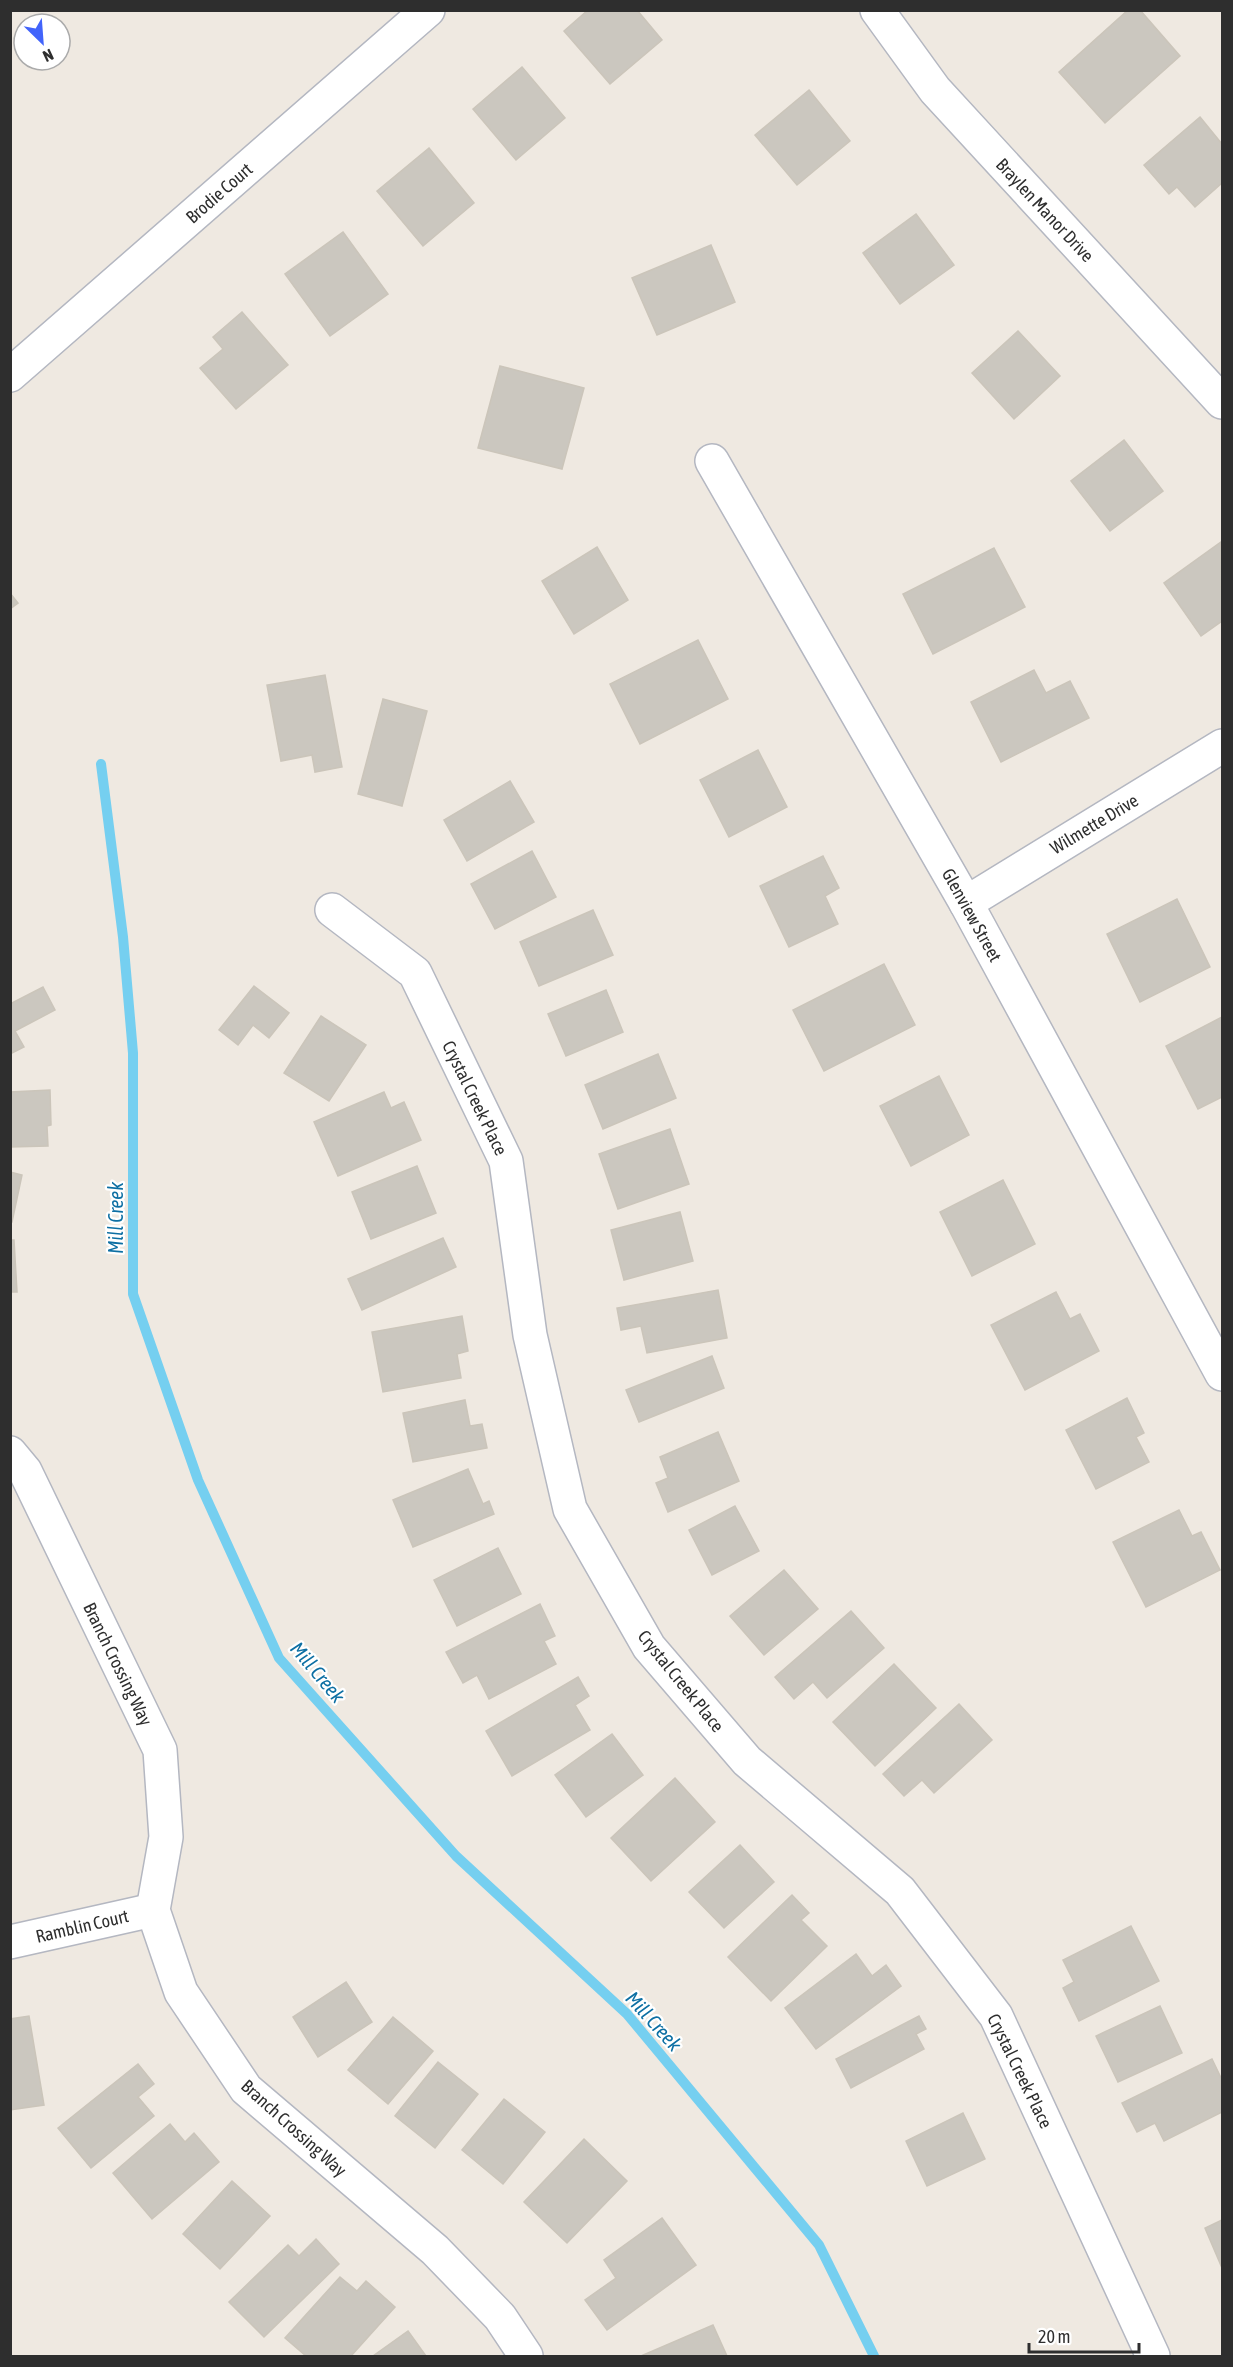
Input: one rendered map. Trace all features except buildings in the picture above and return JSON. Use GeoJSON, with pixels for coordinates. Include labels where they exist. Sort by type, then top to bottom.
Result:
{"type":"FeatureCollection","features":[{"type":"Feature","properties":{"kind":"street","name":"Brodie Court"},"geometry":{"type":"LineString","coordinates":[[10,375],[428,10]]}},
{"type":"Feature","properties":{"kind":"street","name":"Braylen Manor Drive"},"geometry":{"type":"LineString","coordinates":[[877,10],[935,90],[1222,402]]}},
{"type":"Feature","properties":{"kind":"street","name":"Glenview Street"},"geometry":{"type":"LineString","coordinates":[[712,461],[966,903],[1222,1374]]}},
{"type":"Feature","properties":{"kind":"street","name":"Wilmette Drive"},"geometry":{"type":"LineString","coordinates":[[966,903],[1222,746]]}},
{"type":"Feature","properties":{"kind":"street","name":"Crystal Creek Place"},"geometry":{"type":"LineString","coordinates":[[332,910],[415,972],[506,1161],[530,1335],[570,1509],[649,1647],[747,1761],[900,1891],[996,2016],[1153,2356]]}},
{"type":"Feature","properties":{"kind":"street","name":"Branch Crossing Way"},"geometry":{"type":"LineString","coordinates":[[10,1453],[25,1471],[160,1750],[166,1837],[153,1910],[181,1992],[246,2088],[435,2250],[500,2318],[526,2356]]}},
{"type":"Feature","properties":{"kind":"street","name":"Ramblin Court"},"geometry":{"type":"LineString","coordinates":[[10,1942],[153,1910]]}},
{"type":"Feature","properties":{"kind":"waterway","name":"Mill Creek"},"geometry":{"type":"LineString","coordinates":[[101,764],[123,937],[133,1053],[133,1294],[198,1480],[279,1658],[456,1856],[627,2014],[819,2245],[874,2356]]}}]}
